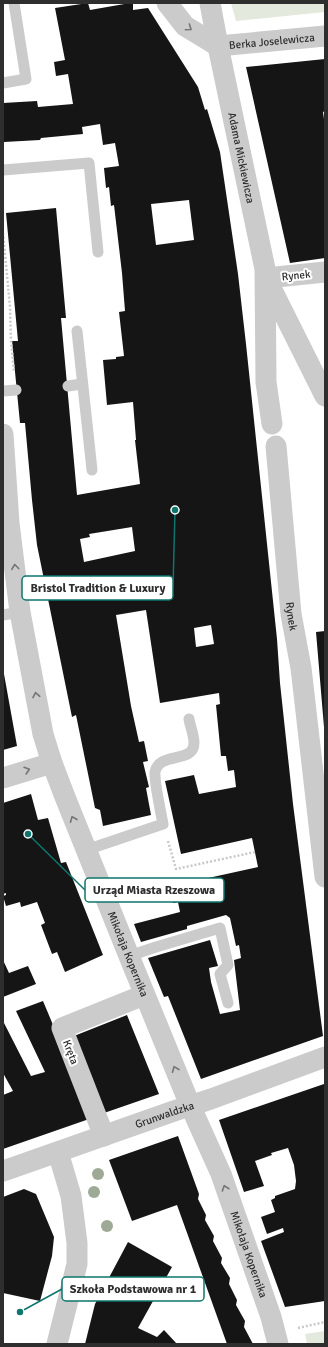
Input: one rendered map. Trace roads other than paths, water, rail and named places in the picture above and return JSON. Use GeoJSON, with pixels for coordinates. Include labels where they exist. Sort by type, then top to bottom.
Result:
{"type":"FeatureCollection","features":[{"type":"Feature","properties":{"kind":"street"},"geometry":{"type":"LineString","coordinates":[[167,3],[185,26],[218,46]]}},
{"type":"Feature","properties":{"kind":"street","name":"Adama Mickiewicza"},"geometry":{"type":"LineString","coordinates":[[210,3],[266,274]]}},
{"type":"Feature","properties":{"kind":"street","name":"Berka Joselewicza"},"geometry":{"type":"LineString","coordinates":[[218,46],[325,36]]}},
{"type":"Feature","properties":{"kind":"street","name":"Rynek"},"geometry":{"type":"LineString","coordinates":[[266,274],[325,272]]}},
{"type":"Feature","properties":{"kind":"street","name":"Rynek"},"geometry":{"type":"LineString","coordinates":[[266,274],[325,396]]}},
{"type":"Feature","properties":{"kind":"street","name":"Rynek"},"geometry":{"type":"LineString","coordinates":[[266,274],[266,382],[272,424]]}},
{"type":"Feature","properties":{"kind":"street","name":"Mikołaja Kopernika"},"geometry":{"type":"LineString","coordinates":[[3,434],[9,523],[12,614],[43,734],[52,763],[144,995],[190,1105],[221,1174],[278,1344]]}},
{"type":"Feature","properties":{"kind":"street","name":"Rynek"},"geometry":{"type":"LineString","coordinates":[[276,446],[292,614],[320,784],[325,877]]}},
{"type":"Feature","properties":{"kind":"street"},"geometry":{"type":"LineString","coordinates":[[3,778],[52,763]]}},
{"type":"Feature","properties":{"kind":"street","name":"Kręta"},"geometry":{"type":"LineString","coordinates":[[104,1136],[62,1028],[144,995]]}},
{"type":"Feature","properties":{"kind":"street","name":"Grunwaldzka"},"geometry":{"type":"LineString","coordinates":[[3,1171],[211,1099],[325,1057]]}},
{"type":"Feature","properties":{"kind":"street"},"geometry":{"type":"LineString","coordinates":[[57,1344],[77,1264],[77,1234],[71,1196],[58,1152]]}},
{"type":"Feature","properties":{"kind":"lane"},"geometry":{"type":"LineString","coordinates":[[3,83],[26,79],[14,3]]}},
{"type":"Feature","properties":{"kind":"lane"},"geometry":{"type":"LineString","coordinates":[[3,170],[89,163],[98,252]]}},
{"type":"Feature","properties":{"kind":"lane"},"geometry":{"type":"LineString","coordinates":[[77,332],[92,470]]}},
{"type":"Feature","properties":{"kind":"lane"},"geometry":{"type":"LineString","coordinates":[[68,386],[82,384]]}},
{"type":"Feature","properties":{"kind":"lane"},"geometry":{"type":"LineString","coordinates":[[3,391],[16,390]]}},
{"type":"Feature","properties":{"kind":"lane"},"geometry":{"type":"LineString","coordinates":[[86,850],[163,824],[155,771],[160,764],[167,759],[182,757],[191,752],[194,744],[189,719]]}},
{"type":"Feature","properties":{"kind":"lane"},"geometry":{"type":"LineString","coordinates":[[129,956],[220,928],[228,965],[220,974],[228,1003]]}},
{"type":"Feature","properties":{"kind":"place","name":"Bristol Tradition & Luxury"},"geometry":{"type":"Point","coordinates":[175,510]}},
{"type":"Feature","properties":{"kind":"place","name":"Urząd Miasta Rzeszowa"},"geometry":{"type":"Point","coordinates":[28,834]}},
{"type":"Feature","properties":{"kind":"place","name":"Szkoła Podstawowa nr 1"},"geometry":{"type":"Point","coordinates":[20,1312]}}]}
